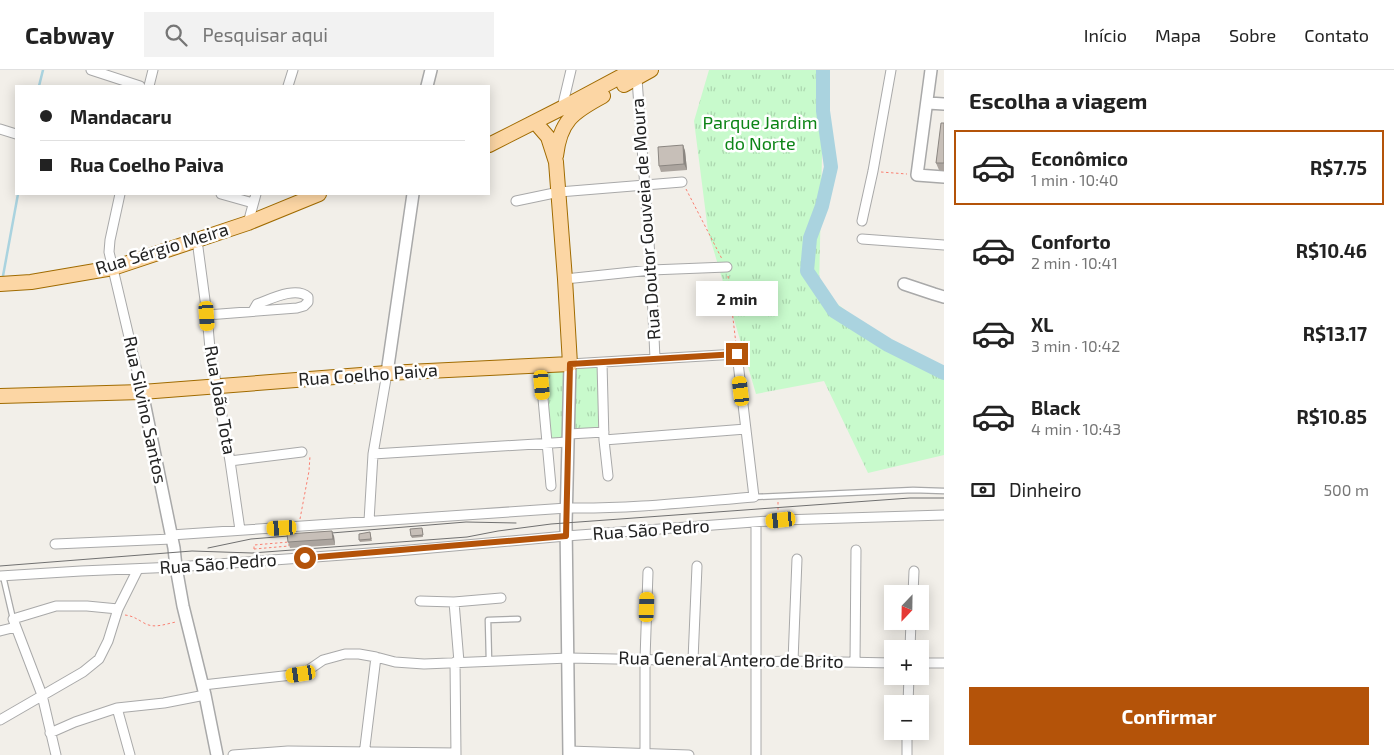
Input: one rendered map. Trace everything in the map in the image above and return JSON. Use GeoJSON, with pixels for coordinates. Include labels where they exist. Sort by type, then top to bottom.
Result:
{"type":"FeatureCollection","features":[{"type":"Feature","properties":{"kind":"main road"},"geometry":{"type":"LineString","coordinates":[[490,144],[635,74],[652,70]]}},
{"type":"Feature","properties":{"kind":"main road"},"geometry":{"type":"LineString","coordinates":[[556,162],[559,137],[567,121],[574,114],[635,74]]}},
{"type":"Feature","properties":{"kind":"main road"},"geometry":{"type":"LineString","coordinates":[[535,122],[548,137],[556,162],[570,364]]}},
{"type":"Feature","properties":{"kind":"main road","name":"Rua Sérgio Meira"},"geometry":{"type":"LineString","coordinates":[[0,284],[31,282],[113,268],[248,222],[316,195]]}},
{"type":"Feature","properties":{"kind":"main road","name":"Rua Coelho Paiva"},"geometry":{"type":"LineString","coordinates":[[0,396],[142,392],[386,373],[570,364]]}},
{"type":"Feature","properties":{"kind":"street"},"geometry":{"type":"LineString","coordinates":[[91,70],[137,85]]}},
{"type":"Feature","properties":{"kind":"street"},"geometry":{"type":"LineString","coordinates":[[149,85],[153,70]]}},
{"type":"Feature","properties":{"kind":"street"},"geometry":{"type":"LineString","coordinates":[[288,85],[293,70]]}},
{"type":"Feature","properties":{"kind":"street"},"geometry":{"type":"LineString","coordinates":[[427,85],[431,70]]}},
{"type":"Feature","properties":{"kind":"street"},"geometry":{"type":"LineString","coordinates":[[562,108],[571,70]]}},
{"type":"Feature","properties":{"kind":"street"},"geometry":{"type":"LineString","coordinates":[[862,221],[891,70]]}},
{"type":"Feature","properties":{"kind":"street"},"geometry":{"type":"LineString","coordinates":[[931,70],[917,175],[944,177]]}},
{"type":"Feature","properties":{"kind":"street","name":"Rua Doutor Gouveia de Moura"},"geometry":{"type":"LineString","coordinates":[[635,74],[651,270],[655,359]]}},
{"type":"Feature","properties":{"kind":"street"},"geometry":{"type":"LineString","coordinates":[[928,103],[944,104]]}},
{"type":"Feature","properties":{"kind":"street"},"geometry":{"type":"LineString","coordinates":[[0,129],[15,134]]}},
{"type":"Feature","properties":{"kind":"street"},"geometry":{"type":"LineString","coordinates":[[516,202],[559,192],[682,182]]}},
{"type":"Feature","properties":{"kind":"street","name":"Rua Silvino Santos"},"geometry":{"type":"LineString","coordinates":[[120,195],[109,252],[142,392],[172,537],[186,619],[204,690],[217,755]]}},
{"type":"Feature","properties":{"kind":"street"},"geometry":{"type":"LineString","coordinates":[[229,195],[254,198],[248,222]]}},
{"type":"Feature","properties":{"kind":"street"},"geometry":{"type":"LineString","coordinates":[[369,521],[373,454],[413,195]]}},
{"type":"Feature","properties":{"kind":"street"},"geometry":{"type":"LineString","coordinates":[[862,239],[944,245]]}},
{"type":"Feature","properties":{"kind":"street","name":"Rua João Tota"},"geometry":{"type":"LineString","coordinates":[[197,240],[210,349],[240,530]]}},
{"type":"Feature","properties":{"kind":"street"},"geometry":{"type":"LineString","coordinates":[[565,279],[651,270],[727,267]]}},
{"type":"Feature","properties":{"kind":"street"},"geometry":{"type":"LineString","coordinates":[[904,284],[944,296]]}},
{"type":"Feature","properties":{"kind":"street"},"geometry":{"type":"LineString","coordinates":[[207,316],[297,308],[304,306],[308,302],[308,297],[304,293],[293,292],[257,304],[253,311]]}},
{"type":"Feature","properties":{"kind":"street","name":"Rua Coelho Paiva"},"geometry":{"type":"LineString","coordinates":[[570,364],[737,354],[746,429]]}},
{"type":"Feature","properties":{"kind":"street"},"geometry":{"type":"LineString","coordinates":[[602,363],[604,436],[608,476]]}},
{"type":"Feature","properties":{"kind":"street"},"geometry":{"type":"LineString","coordinates":[[570,364],[566,524],[569,753],[689,755]]}},
{"type":"Feature","properties":{"kind":"street"},"geometry":{"type":"LineString","coordinates":[[540,366],[551,486]]}},
{"type":"Feature","properties":{"kind":"street"},"geometry":{"type":"LineString","coordinates":[[373,454],[546,443],[569,438],[746,429],[754,497]]}},
{"type":"Feature","properties":{"kind":"street"},"geometry":{"type":"LineString","coordinates":[[230,461],[302,452]]}},
{"type":"Feature","properties":{"kind":"street","name":"Rua São Pedro"},"geometry":{"type":"LineString","coordinates":[[55,544],[172,537],[369,521],[567,508],[650,505],[754,497]]}},
{"type":"Feature","properties":{"kind":"street","name":"Rua São Pedro"},"geometry":{"type":"LineString","coordinates":[[1,575],[176,568],[781,520],[944,515]]}},
{"type":"Feature","properties":{"kind":"street"},"geometry":{"type":"LineString","coordinates":[[756,522],[756,755]]}},
{"type":"Feature","properties":{"kind":"street"},"geometry":{"type":"LineString","coordinates":[[855,662],[856,550]]}},
{"type":"Feature","properties":{"kind":"street"},"geometry":{"type":"LineString","coordinates":[[793,661],[797,559]]}},
{"type":"Feature","properties":{"kind":"street"},"geometry":{"type":"LineString","coordinates":[[693,660],[697,566]]}},
{"type":"Feature","properties":{"kind":"street"},"geometry":{"type":"LineString","coordinates":[[0,720],[83,672],[99,659],[108,641],[117,612],[138,569]]}},
{"type":"Feature","properties":{"kind":"street"},"geometry":{"type":"LineString","coordinates":[[913,585],[914,571]]}},
{"type":"Feature","properties":{"kind":"street"},"geometry":{"type":"LineString","coordinates":[[645,754],[644,659],[648,572]]}},
{"type":"Feature","properties":{"kind":"street"},"geometry":{"type":"LineString","coordinates":[[420,601],[454,602],[501,598]]}},
{"type":"Feature","properties":{"kind":"street"},"geometry":{"type":"LineString","coordinates":[[233,755],[288,751],[456,754],[457,662],[454,602]]}},
{"type":"Feature","properties":{"kind":"street"},"geometry":{"type":"LineString","coordinates":[[0,631],[14,623],[56,606],[81,605],[103,607],[117,612]]}},
{"type":"Feature","properties":{"kind":"street"},"geometry":{"type":"LineString","coordinates":[[14,623],[42,695],[56,755]]}},
{"type":"Feature","properties":{"kind":"street","name":"Rua General Antero de Brito"},"geometry":{"type":"LineString","coordinates":[[50,733],[75,722],[117,708],[164,703],[204,690],[301,674],[323,660],[345,654],[376,656],[385,660],[408,664],[568,658],[884,663]]}},
{"type":"Feature","properties":{"kind":"street"},"geometry":{"type":"LineString","coordinates":[[364,753],[376,656]]}},
{"type":"Feature","properties":{"kind":"street"},"geometry":{"type":"LineString","coordinates":[[929,663],[944,663]]}},
{"type":"Feature","properties":{"kind":"street"},"geometry":{"type":"LineString","coordinates":[[117,708],[130,755]]}},
{"type":"Feature","properties":{"kind":"street"},"geometry":{"type":"LineString","coordinates":[[907,740],[907,755]]}},
{"type":"Feature","properties":{"kind":"lane"},"geometry":{"type":"LineString","coordinates":[[754,497],[912,490],[944,491]]}},
{"type":"Feature","properties":{"kind":"lane"},"geometry":{"type":"LineString","coordinates":[[1,575],[14,623]]}},
{"type":"Feature","properties":{"kind":"lane"},"geometry":{"type":"LineString","coordinates":[[489,661],[488,620],[518,620]]}},
{"type":"Feature","properties":{"kind":"path"},"geometry":{"type":"LineString","coordinates":[[873,171],[917,175]]}},
{"type":"Feature","properties":{"kind":"path"},"geometry":{"type":"LineString","coordinates":[[299,527],[310,456],[309,453],[302,452]]}},
{"type":"Feature","properties":{"kind":"path"},"geometry":{"type":"LineString","coordinates":[[778,496],[781,520]]}},
{"type":"Feature","properties":{"kind":"path"},"geometry":{"type":"LineString","coordinates":[[288,538],[289,546],[254,549],[254,545],[272,544],[281,543],[290,542]]}},
{"type":"Feature","properties":{"kind":"path"},"geometry":{"type":"LineString","coordinates":[[117,612],[137,618],[144,624],[153,626],[186,619]]}},
{"type":"Feature","properties":{"kind":"green space","name":"Parque Jardim do Norte"},"geometry":{"type":"Polygon","coordinates":[[[709,70],[826,70],[823,111],[819,289],[888,345],[944,370],[944,455],[868,473],[824,381],[756,394],[708,231],[694,121],[709,70]]]}},
{"type":"Feature","properties":{"kind":"green space"},"geometry":{"type":"Polygon","coordinates":[[[598,366],[600,434],[573,435],[574,368],[598,366]]]}},
{"type":"Feature","properties":{"kind":"green space"},"geometry":{"type":"Polygon","coordinates":[[[543,368],[565,369],[566,439],[548,439],[543,368]]]}},
{"type":"Feature","properties":{"kind":"building"},"geometry":{"type":"Polygon","coordinates":[[[941,123],[944,123],[944,163],[936,163],[941,123]]]}},
{"type":"Feature","properties":{"kind":"building"},"geometry":{"type":"Polygon","coordinates":[[[683,145],[684,164],[659,166],[658,147],[683,145]]]}},
{"type":"Feature","properties":{"kind":"building"},"geometry":{"type":"Polygon","coordinates":[[[422,528],[423,535],[411,536],[410,529],[422,528]]]}},
{"type":"Feature","properties":{"kind":"building"},"geometry":{"type":"Polygon","coordinates":[[[332,531],[333,539],[288,542],[287,534],[332,531]]]}},
{"type":"Feature","properties":{"kind":"building"},"geometry":{"type":"Polygon","coordinates":[[[370,532],[371,539],[359,540],[359,534],[370,532]]]}},
{"type":"Feature","properties":{"kind":"waterway"},"geometry":{"type":"LineString","coordinates":[[39,85],[43,70]]}},
{"type":"Feature","properties":{"kind":"waterway"},"geometry":{"type":"LineString","coordinates":[[823,70],[823,111],[831,167],[822,206],[810,238],[807,271],[834,311],[888,345],[944,373]]}},
{"type":"Feature","properties":{"kind":"waterway"},"geometry":{"type":"LineString","coordinates":[[3,276],[18,195]]}},
{"type":"Feature","properties":{"kind":"tram line"},"geometry":{"type":"LineString","coordinates":[[0,566],[192,551],[252,553],[467,537],[551,524],[910,498],[944,498]]}},
{"type":"Feature","properties":{"kind":"tram line"},"geometry":{"type":"LineString","coordinates":[[319,534],[466,522],[516,523]]}},
{"type":"Feature","properties":{"kind":"tram line"},"geometry":{"type":"LineString","coordinates":[[208,548],[251,539],[301,535]]}},
{"type":"Feature","properties":{"kind":"route"},"geometry":{"type":"LineString","coordinates":[[305,558],[566,536],[570,364],[737,354]]}}]}
